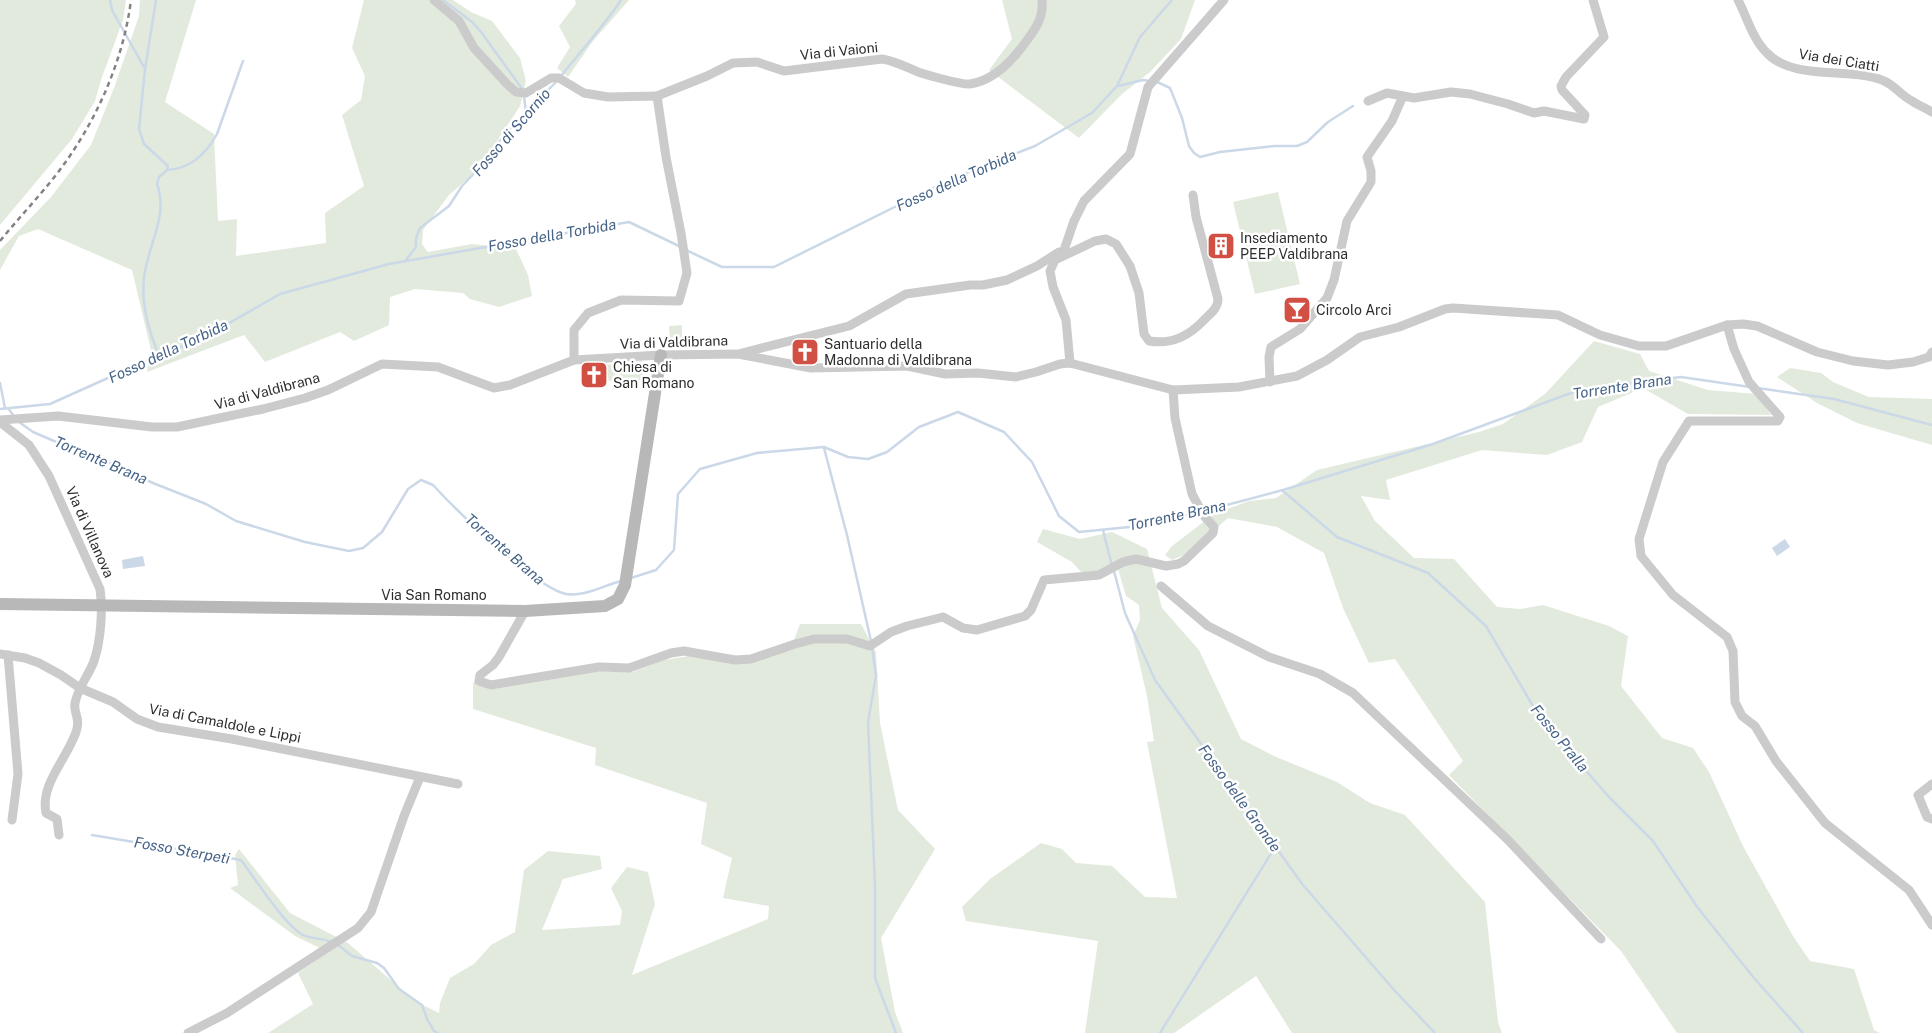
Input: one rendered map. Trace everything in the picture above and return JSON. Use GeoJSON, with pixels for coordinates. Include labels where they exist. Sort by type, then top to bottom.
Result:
{"type":"FeatureCollection","features":[{"type":"Feature","properties":{"kind":"street","name":"Via di Vaioni"},"geometry":{"type":"LineString","coordinates":[[434,0],[459,21],[474,48],[506,84],[516,92],[526,92],[551,78],[559,78],[584,93],[608,97],[657,96],[707,76],[733,63],[758,62],[784,71],[882,59],[894,61],[918,72],[969,84],[993,75],[1011,62],[1039,22],[1043,11],[1042,0]]}},
{"type":"Feature","properties":{"kind":"street"},"geometry":{"type":"LineString","coordinates":[[1070,363],[1066,320],[1056,298],[1050,276],[1052,265],[1063,253],[1074,221],[1084,201],[1130,154],[1148,87],[1224,0]]}},
{"type":"Feature","properties":{"kind":"street"},"geometry":{"type":"LineString","coordinates":[[1368,100],[1387,93],[1414,98],[1451,92],[1470,94],[1534,113],[1544,112],[1584,119],[1585,114],[1562,90],[1561,86],[1566,77],[1604,37],[1593,0]]}},
{"type":"Feature","properties":{"kind":"street","name":"Via dei Ciatti"},"geometry":{"type":"LineString","coordinates":[[1738,0],[1762,48],[1775,60],[1793,67],[1819,72],[1862,75],[1885,81],[1911,101],[1932,112]]}},
{"type":"Feature","properties":{"kind":"street"},"geometry":{"type":"LineString","coordinates":[[574,360],[574,330],[588,313],[621,300],[679,301],[686,273],[681,233],[666,157],[657,96]]}},
{"type":"Feature","properties":{"kind":"street"},"geometry":{"type":"LineString","coordinates":[[1270,382],[1269,357],[1271,348],[1300,329],[1327,298],[1334,280],[1347,221],[1371,182],[1371,171],[1367,157],[1392,121],[1403,96]]}},
{"type":"Feature","properties":{"kind":"street","name":"Via di Valdibrana"},"geometry":{"type":"LineString","coordinates":[[738,354],[848,326],[906,294],[970,285],[983,285],[1007,280],[1063,253],[1101,240],[1111,241],[1116,244],[1130,266],[1137,284],[1146,338],[1161,342],[1184,337],[1194,331],[1214,310],[1218,302],[1196,217],[1193,196]]}},
{"type":"Feature","properties":{"kind":"street","name":"Via di Valdibrana"},"geometry":{"type":"LineString","coordinates":[[0,421],[58,416],[172,427],[299,400],[328,390],[382,364],[438,367],[494,388],[510,384],[574,360],[662,355],[738,354],[811,368],[907,366],[945,374],[978,373],[1016,376],[1070,363],[1173,390],[1230,388],[1270,382],[1309,371],[1360,337],[1408,324],[1445,309],[1453,308],[1492,312],[1538,312],[1558,315],[1600,335],[1639,346],[1654,347],[1674,344],[1727,325],[1743,324],[1757,326],[1817,352],[1853,361],[1888,365],[1913,362],[1929,357],[1932,352]]}},
{"type":"Feature","properties":{"kind":"street"},"geometry":{"type":"LineString","coordinates":[[1727,325],[1734,349],[1749,382],[1780,417],[1778,421],[1689,421],[1663,462],[1639,539],[1641,556],[1673,594],[1727,637],[1733,651],[1735,702],[1742,716],[1755,726],[1776,762],[1825,824],[1909,890],[1932,925]]}},
{"type":"Feature","properties":{"kind":"street","name":"Via San Romano"},"geometry":{"type":"LineString","coordinates":[[0,604],[525,610],[577,609],[605,606],[618,599],[625,584],[662,355]]}},
{"type":"Feature","properties":{"kind":"street"},"geometry":{"type":"LineString","coordinates":[[525,610],[499,658],[494,665],[480,675],[479,681],[491,685],[599,667],[629,668],[671,653],[684,651],[730,659],[751,659],[814,639],[847,639],[870,646],[891,632],[907,626],[943,618],[963,628],[977,630],[1025,616],[1031,610],[1044,580],[1099,575],[1124,562],[1136,559],[1166,566],[1184,561],[1213,533],[1214,527],[1204,516],[1192,494],[1175,418],[1173,390]]}},
{"type":"Feature","properties":{"kind":"street","name":"Via di Villanova"},"geometry":{"type":"LineString","coordinates":[[0,421],[29,445],[49,476],[100,589],[102,606],[94,661],[80,688],[75,706],[79,720],[77,730],[66,756],[50,783],[46,795],[46,813],[57,819],[59,835]]}},
{"type":"Feature","properties":{"kind":"street"},"geometry":{"type":"LineString","coordinates":[[1161,586],[1208,626],[1269,656],[1320,674],[1353,693],[1508,840],[1601,939]]}},
{"type":"Feature","properties":{"kind":"street"},"geometry":{"type":"LineString","coordinates":[[4,655],[18,774],[12,820]]}},
{"type":"Feature","properties":{"kind":"street","name":"Via di Camaldole e Lippi"},"geometry":{"type":"LineString","coordinates":[[4,655],[25,658],[39,663],[80,688],[113,702],[137,719],[158,727],[232,738],[458,784]]}},
{"type":"Feature","properties":{"kind":"street"},"geometry":{"type":"LineString","coordinates":[[188,1033],[227,1013],[358,928],[371,912],[420,776]]}},
{"type":"Feature","properties":{"kind":"street"},"geometry":{"type":"LineString","coordinates":[[1932,784],[1918,795],[1927,817],[1932,819]]}},
{"type":"Feature","properties":{"kind":"shaded area"},"geometry":{"type":"Polygon","coordinates":[[[0,0],[126,0],[123,20],[95,101],[72,139],[0,225],[0,0]]]}},
{"type":"Feature","properties":{"kind":"shaded area"},"geometry":{"type":"Polygon","coordinates":[[[140,0],[196,0],[165,102],[214,134],[218,221],[237,219],[236,256],[326,243],[325,213],[364,186],[342,115],[361,100],[365,76],[352,48],[364,0],[453,0],[471,12],[492,21],[520,58],[526,81],[520,106],[479,169],[449,195],[423,230],[422,244],[428,252],[472,244],[516,249],[528,275],[532,296],[499,307],[470,299],[463,293],[415,289],[390,297],[389,325],[354,341],[340,332],[265,362],[244,335],[147,372],[151,350],[132,270],[38,229],[19,236],[0,270],[0,250],[51,197],[91,145],[114,88],[139,16],[140,0]]]}},
{"type":"Feature","properties":{"kind":"shaded area"},"geometry":{"type":"Polygon","coordinates":[[[575,0],[629,0],[593,41],[568,77],[557,68],[570,47],[559,26],[576,4],[575,0]]]}},
{"type":"Feature","properties":{"kind":"shaded area"},"geometry":{"type":"Polygon","coordinates":[[[1002,0],[1195,0],[1181,39],[1150,72],[1122,94],[1079,138],[989,70],[1012,39],[1002,0]]]}},
{"type":"Feature","properties":{"kind":"shaded area"},"geometry":{"type":"Polygon","coordinates":[[[1278,192],[1300,284],[1255,294],[1233,202],[1278,192]]]}},
{"type":"Feature","properties":{"kind":"shaded area"},"geometry":{"type":"Polygon","coordinates":[[[682,325],[682,348],[670,348],[669,326],[682,325]]]}},
{"type":"Feature","properties":{"kind":"shaded area"},"geometry":{"type":"Polygon","coordinates":[[[1594,341],[1640,354],[1649,371],[1708,390],[1757,394],[1771,415],[1688,414],[1643,388],[1598,407],[1582,442],[1547,455],[1482,450],[1386,480],[1390,500],[1361,496],[1375,521],[1414,558],[1454,559],[1497,607],[1520,609],[1543,605],[1609,626],[1628,636],[1621,686],[1662,738],[1693,748],[1709,772],[1743,846],[1793,936],[1810,961],[1854,969],[1874,1030],[1880,1033],[1677,1033],[1621,951],[1449,775],[1463,761],[1395,659],[1369,663],[1343,608],[1324,553],[1277,527],[1228,518],[1187,554],[1172,560],[1165,555],[1172,546],[1214,514],[1249,501],[1276,498],[1317,470],[1479,432],[1503,424],[1545,394],[1594,341]]]}},
{"type":"Feature","properties":{"kind":"shaded area"},"geometry":{"type":"Polygon","coordinates":[[[642,361],[643,380],[609,381],[607,374],[604,374],[602,365],[642,361]]]}},
{"type":"Feature","properties":{"kind":"shaded area"},"geometry":{"type":"Polygon","coordinates":[[[1790,368],[1821,373],[1833,382],[1869,397],[1932,399],[1932,445],[1857,423],[1817,403],[1777,377],[1790,368]]]}},
{"type":"Feature","properties":{"kind":"shaded area"},"geometry":{"type":"Polygon","coordinates":[[[1043,529],[1080,539],[1112,532],[1147,549],[1162,608],[1199,650],[1241,739],[1274,756],[1337,782],[1370,803],[1405,815],[1485,902],[1498,1022],[1502,1033],[1292,1033],[1256,976],[1174,1033],[1085,1033],[1098,941],[966,921],[962,907],[990,879],[1041,843],[1062,849],[1076,863],[1112,866],[1145,897],[1177,898],[1147,742],[1154,741],[1147,696],[1133,636],[1140,620],[1139,605],[1126,596],[1118,569],[1082,573],[1072,562],[1037,542],[1043,529]]]}},
{"type":"Feature","properties":{"kind":"shaded area"},"geometry":{"type":"Polygon","coordinates":[[[800,624],[861,624],[876,652],[880,723],[898,810],[935,849],[881,938],[895,1012],[903,1033],[268,1033],[313,1004],[298,973],[328,952],[295,936],[230,888],[238,885],[235,855],[239,849],[290,913],[348,943],[415,1001],[439,1013],[440,1003],[450,978],[474,964],[491,945],[515,932],[524,870],[548,851],[600,856],[602,869],[563,879],[542,930],[620,925],[622,911],[611,888],[627,867],[648,872],[655,904],[632,975],[768,919],[769,906],[723,898],[732,858],[701,844],[707,803],[595,765],[596,748],[473,709],[473,682],[495,689],[594,672],[633,672],[664,660],[689,656],[748,662],[794,640],[800,624]]]}},
{"type":"Feature","properties":{"kind":"water"},"geometry":{"type":"Polygon","coordinates":[[[1785,539],[1790,547],[1777,556],[1772,548],[1785,539]]]}},
{"type":"Feature","properties":{"kind":"water"},"geometry":{"type":"Polygon","coordinates":[[[143,556],[145,566],[123,569],[122,560],[143,556]]]}},
{"type":"Feature","properties":{"kind":"waterway"},"geometry":{"type":"LineString","coordinates":[[110,0],[112,10],[145,69]]}},
{"type":"Feature","properties":{"kind":"waterway"},"geometry":{"type":"LineString","coordinates":[[156,0],[145,69],[139,129],[144,144],[168,166],[167,170]]}},
{"type":"Feature","properties":{"kind":"waterway"},"geometry":{"type":"LineString","coordinates":[[443,0],[472,22],[481,32],[523,90]]}},
{"type":"Feature","properties":{"kind":"waterway","name":"Fosso di Scornio"},"geometry":{"type":"LineString","coordinates":[[561,76],[621,0]]}},
{"type":"Feature","properties":{"kind":"waterway","name":"Fosso della Torbida"},"geometry":{"type":"LineString","coordinates":[[686,250],[722,267],[774,267],[951,179],[1035,146],[1092,113],[1117,86],[1140,37],[1172,0]]}},
{"type":"Feature","properties":{"kind":"waterway"},"geometry":{"type":"LineString","coordinates":[[159,356],[147,318],[143,288],[146,266],[159,220],[160,196],[157,184],[159,177],[167,170],[183,167],[197,159],[213,141],[243,61]]}},
{"type":"Feature","properties":{"kind":"waterway"},"geometry":{"type":"LineString","coordinates":[[1118,86],[1143,80],[1150,81]]}},
{"type":"Feature","properties":{"kind":"waterway","name":"Fosso di Scornio"},"geometry":{"type":"LineString","coordinates":[[406,260],[416,247],[416,238],[420,228],[449,206],[462,186],[487,160],[508,131],[557,81]]}},
{"type":"Feature","properties":{"kind":"waterway"},"geometry":{"type":"LineString","coordinates":[[1155,81],[1170,88],[1182,118],[1189,146],[1200,157],[1220,152],[1274,146],[1297,146],[1307,142],[1328,122],[1353,106]]}},
{"type":"Feature","properties":{"kind":"waterway"},"geometry":{"type":"LineString","coordinates":[[524,96],[526,114]]}},
{"type":"Feature","properties":{"kind":"waterway","name":"Fosso della Torbida"},"geometry":{"type":"LineString","coordinates":[[0,409],[50,404],[203,338],[280,294],[389,264],[629,222],[681,247]]}},
{"type":"Feature","properties":{"kind":"waterway","name":"Torrente Brana"},"geometry":{"type":"LineString","coordinates":[[1204,511],[1283,490],[1433,444],[1579,390],[1681,377],[1750,387]]}},
{"type":"Feature","properties":{"kind":"waterway"},"geometry":{"type":"LineString","coordinates":[[0,383],[5,408]]}},
{"type":"Feature","properties":{"kind":"waterway","name":"Torrente Brana"},"geometry":{"type":"LineString","coordinates":[[1758,388],[1834,399],[1932,425]]}},
{"type":"Feature","properties":{"kind":"waterway","name":"Fosso della Torbida"},"geometry":{"type":"LineString","coordinates":[[8,408],[13,415]]}},
{"type":"Feature","properties":{"kind":"waterway","name":"Torrente Brana"},"geometry":{"type":"LineString","coordinates":[[631,578],[656,570],[674,550],[678,494],[700,469],[757,453],[824,447],[848,457],[868,459],[887,452],[919,427],[958,412],[1004,432],[1032,462],[1059,516],[1079,532],[1150,525],[1198,512]]}},
{"type":"Feature","properties":{"kind":"waterway","name":"Torrente Brana"},"geometry":{"type":"LineString","coordinates":[[19,422],[33,432],[81,450],[153,483],[206,504],[236,521],[305,542],[349,551],[363,548],[382,532],[408,489],[421,480],[433,485],[497,547],[517,564],[553,589],[573,595],[594,591],[621,581]]}},
{"type":"Feature","properties":{"kind":"waterway"},"geometry":{"type":"LineString","coordinates":[[824,448],[847,535],[871,641]]}},
{"type":"Feature","properties":{"kind":"waterway","name":"Fosso Pralla"},"geometry":{"type":"LineString","coordinates":[[1283,491],[1337,537],[1428,573],[1486,626],[1540,718],[1608,796],[1653,841],[1698,908],[1754,978],[1803,1033]]}},
{"type":"Feature","properties":{"kind":"waterway","name":"Fosso delle Gronde"},"geometry":{"type":"LineString","coordinates":[[1103,530],[1112,566]]}},
{"type":"Feature","properties":{"kind":"waterway","name":"Fosso delle Gronde"},"geometry":{"type":"LineString","coordinates":[[1114,571],[1125,613],[1155,680],[1303,885],[1395,991],[1435,1033]]}},
{"type":"Feature","properties":{"kind":"waterway"},"geometry":{"type":"LineString","coordinates":[[872,647],[876,676],[868,722],[875,885],[875,978],[896,1033]]}},
{"type":"Feature","properties":{"kind":"waterway","name":"Fosso Sterpeti"},"geometry":{"type":"LineString","coordinates":[[92,835],[241,860],[278,910],[294,928],[304,936],[332,942]]}},
{"type":"Feature","properties":{"kind":"waterway"},"geometry":{"type":"LineString","coordinates":[[1160,1033],[1275,847]]}},
{"type":"Feature","properties":{"kind":"waterway","name":"Fosso Sterpeti"},"geometry":{"type":"LineString","coordinates":[[337,944],[352,956],[377,963],[384,968],[399,989],[422,1005],[427,1019],[434,1031],[438,1033]]}},
{"type":"Feature","properties":{"kind":"railway"},"geometry":{"type":"LineString","coordinates":[[0,241],[52,180],[81,139],[93,118],[104,95],[121,48],[131,0]]}},
{"type":"Feature","properties":{"kind":"place","name":"Insediamento PEEP Valdibrana"},"geometry":{"type":"Point","coordinates":[1221,246]}},
{"type":"Feature","properties":{"kind":"place","name":"Circolo Arci"},"geometry":{"type":"Point","coordinates":[1297,310]}},
{"type":"Feature","properties":{"kind":"place","name":"Santuario della Madonna di Valdibrana"},"geometry":{"type":"Point","coordinates":[805,352]}},
{"type":"Feature","properties":{"kind":"place","name":"Chiesa di San Romano"},"geometry":{"type":"Point","coordinates":[594,375]}}]}
